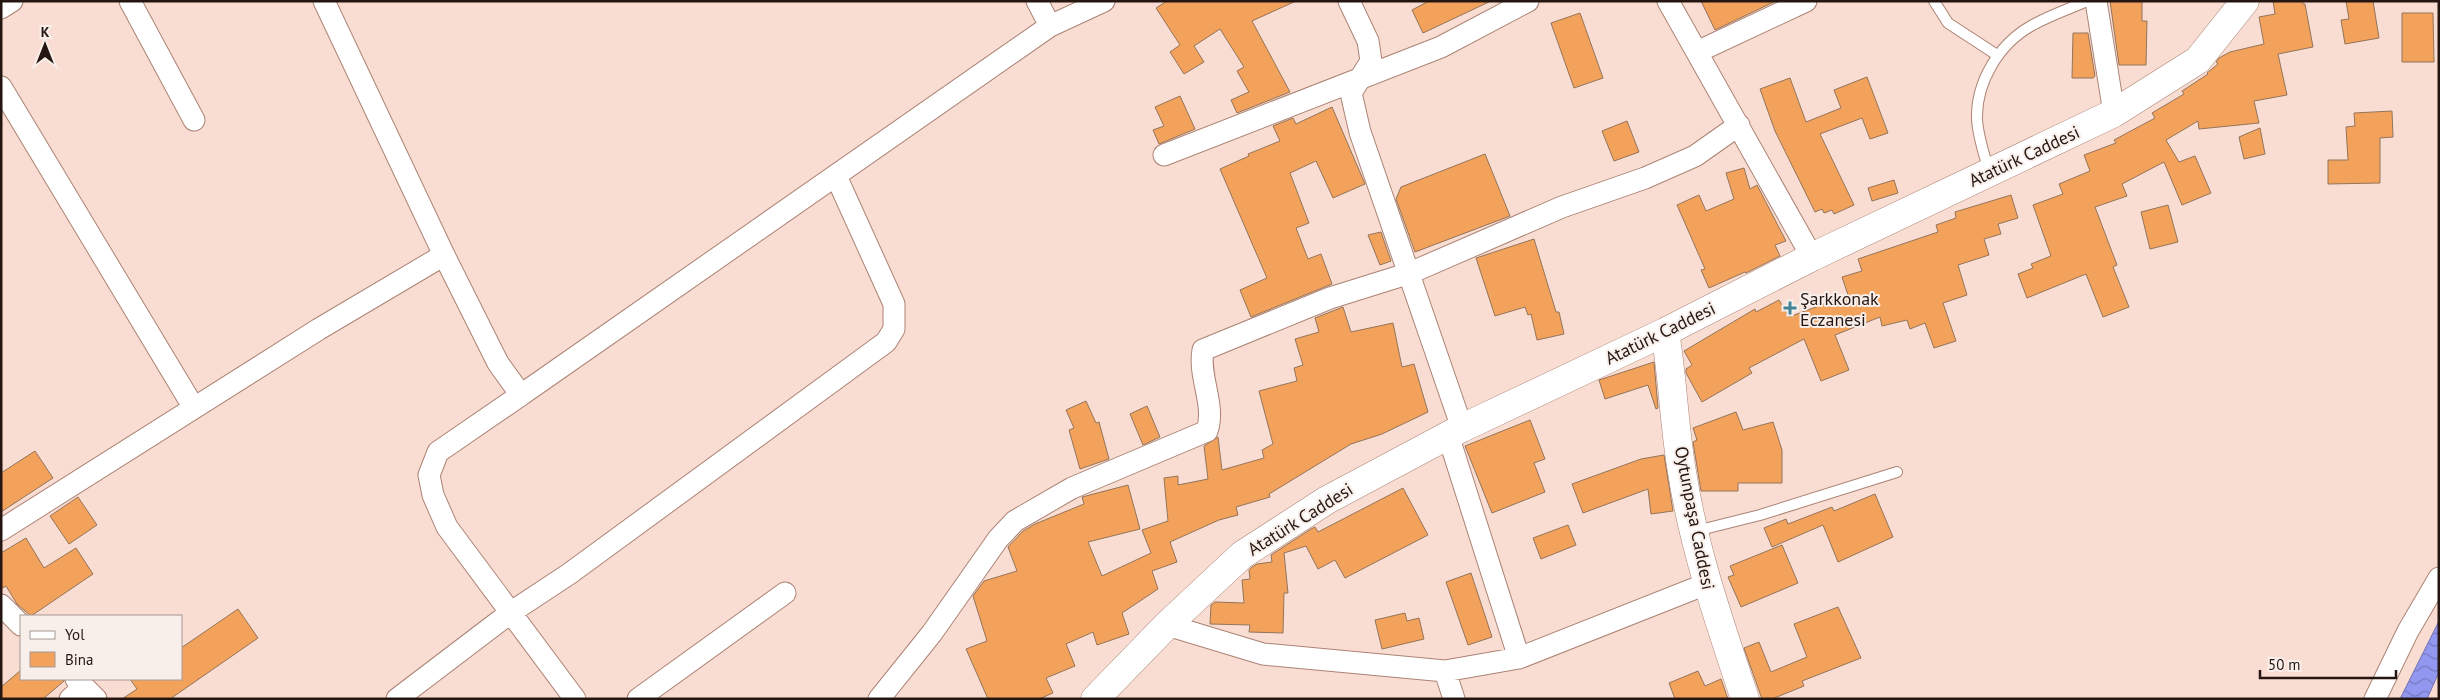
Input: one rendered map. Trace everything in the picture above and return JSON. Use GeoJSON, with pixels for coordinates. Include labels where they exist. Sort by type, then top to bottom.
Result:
{"type":"FeatureCollection","features":[{"type":"Feature","properties":{"kind":"main road","name":"Atatürk Caddesi"},"geometry":{"type":"LineString","coordinates":[[1095,699],[1167,625],[1242,555],[1327,500],[1455,432],[1665,332],[1812,256],[2114,113],[2198,60],[2245,1]]}},
{"type":"Feature","properties":{"kind":"main road","name":"Oytunpaşa Caddesi"},"geometry":{"type":"LineString","coordinates":[[1665,332],[1673,384],[1682,472],[1706,584],[1745,699]]}},
{"type":"Feature","properties":{"kind":"street"},"geometry":{"type":"LineString","coordinates":[[1,8],[12,1]]}},
{"type":"Feature","properties":{"kind":"street"},"geometry":{"type":"LineString","coordinates":[[130,1],[194,120]]}},
{"type":"Feature","properties":{"kind":"street"},"geometry":{"type":"LineString","coordinates":[[324,1],[444,255],[498,363],[521,395]]}},
{"type":"Feature","properties":{"kind":"street"},"geometry":{"type":"LineString","coordinates":[[1038,1],[1050,26]]}},
{"type":"Feature","properties":{"kind":"street"},"geometry":{"type":"LineString","coordinates":[[575,699],[447,527],[433,494],[429,475],[438,452],[1050,26],[1104,1]]}},
{"type":"Feature","properties":{"kind":"street"},"geometry":{"type":"LineString","coordinates":[[1349,1],[1368,41],[1371,61],[1351,93],[1360,132],[1410,273],[1519,658]]}},
{"type":"Feature","properties":{"kind":"street"},"geometry":{"type":"LineString","coordinates":[[1164,155],[1441,47],[1528,1]]}},
{"type":"Feature","properties":{"kind":"street"},"geometry":{"type":"LineString","coordinates":[[1668,1],[1812,256]]}},
{"type":"Feature","properties":{"kind":"street"},"geometry":{"type":"LineString","coordinates":[[1697,52],[1806,1]]}},
{"type":"Feature","properties":{"kind":"street"},"geometry":{"type":"LineString","coordinates":[[2096,1],[2114,113]]}},
{"type":"Feature","properties":{"kind":"street"},"geometry":{"type":"LineString","coordinates":[[1,87],[194,408]]}},
{"type":"Feature","properties":{"kind":"street"},"geometry":{"type":"LineString","coordinates":[[880,699],[932,633],[998,539],[1015,521],[1072,488],[1207,431],[1211,420],[1201,361],[1203,350],[1330,298],[1410,273],[1562,207],[1646,178],[1695,156],[1739,125]]}},
{"type":"Feature","properties":{"kind":"street"},"geometry":{"type":"LineString","coordinates":[[398,699],[510,613],[569,574],[878,348],[890,336],[896,320],[894,304],[836,176]]}},
{"type":"Feature","properties":{"kind":"street"},"geometry":{"type":"LineString","coordinates":[[1,530],[319,329],[444,255]]}},
{"type":"Feature","properties":{"kind":"street"},"geometry":{"type":"LineString","coordinates":[[2375,699],[2408,631],[2439,578]]}},
{"type":"Feature","properties":{"kind":"street"},"geometry":{"type":"LineString","coordinates":[[1167,625],[1264,654],[1446,671],[1519,658],[1706,584]]}},
{"type":"Feature","properties":{"kind":"street"},"geometry":{"type":"LineString","coordinates":[[638,699],[785,593]]}},
{"type":"Feature","properties":{"kind":"street"},"geometry":{"type":"LineString","coordinates":[[1,605],[20,624]]}},
{"type":"Feature","properties":{"kind":"street"},"geometry":{"type":"LineString","coordinates":[[1446,671],[1454,699]]}},
{"type":"Feature","properties":{"kind":"lane"},"geometry":{"type":"LineString","coordinates":[[1934,1],[1948,23],[1998,55]]}},
{"type":"Feature","properties":{"kind":"lane"},"geometry":{"type":"LineString","coordinates":[[1990,172],[1981,146],[1977,117],[1982,84],[1998,55],[2013,38],[2031,26],[2087,1]]}},
{"type":"Feature","properties":{"kind":"lane"},"geometry":{"type":"LineString","coordinates":[[1695,531],[1760,515],[1897,472]]}},
{"type":"Feature","properties":{"kind":"water"},"geometry":{"type":"Polygon","coordinates":[[[2439,621],[2439,672],[2427,699],[2400,699],[2439,621]]]}},
{"type":"Feature","properties":{"kind":"building"},"geometry":{"type":"Polygon","coordinates":[[[1167,1],[1296,1],[1252,21],[1290,92],[1237,113],[1231,100],[1249,92],[1237,71],[1244,67],[1220,29],[1194,46],[1204,62],[1184,74],[1170,52],[1180,45],[1156,8],[1167,1]]]}},
{"type":"Feature","properties":{"kind":"building"},"geometry":{"type":"Polygon","coordinates":[[[1429,1],[1491,1],[1423,33],[1412,10],[1429,1]]]}},
{"type":"Feature","properties":{"kind":"building"},"geometry":{"type":"Polygon","coordinates":[[[1701,1],[1776,1],[1715,30],[1701,1]]]}},
{"type":"Feature","properties":{"kind":"building"},"geometry":{"type":"Polygon","coordinates":[[[2110,1],[2142,1],[2142,21],[2147,21],[2146,65],[2119,65],[2110,1]]]}},
{"type":"Feature","properties":{"kind":"building"},"geometry":{"type":"Polygon","coordinates":[[[2273,1],[2302,1],[2305,4],[2313,47],[2278,54],[2287,95],[2254,101],[2259,123],[2199,129],[2198,121],[2166,140],[2179,162],[2195,156],[2211,193],[2182,205],[2164,162],[2122,184],[2127,196],[2095,207],[2117,265],[2113,267],[2129,307],[2103,317],[2086,274],[2027,298],[2018,274],[2033,268],[2031,264],[2051,256],[2033,205],[2063,194],[2059,184],[2090,171],[2084,155],[2116,143],[2114,140],[2155,118],[2152,113],[2184,94],[2182,91],[2208,74],[2218,64],[2216,62],[2219,58],[2230,52],[2264,44],[2259,17],[2275,14],[2273,1]]]}},
{"type":"Feature","properties":{"kind":"building"},"geometry":{"type":"Polygon","coordinates":[[[2346,1],[2373,1],[2379,38],[2345,44],[2341,20],[2349,19],[2346,1]]]}},
{"type":"Feature","properties":{"kind":"building"},"geometry":{"type":"Polygon","coordinates":[[[1580,13],[1603,78],[1574,88],[1551,23],[1580,13]]]}},
{"type":"Feature","properties":{"kind":"building"},"geometry":{"type":"Polygon","coordinates":[[[2402,13],[2433,13],[2434,62],[2402,62],[2402,13]]]}},
{"type":"Feature","properties":{"kind":"building"},"geometry":{"type":"Polygon","coordinates":[[[2073,33],[2088,33],[2095,76],[2093,78],[2072,78],[2073,33]]]}},
{"type":"Feature","properties":{"kind":"building"},"geometry":{"type":"Polygon","coordinates":[[[1867,77],[1888,133],[1870,139],[1862,118],[1820,134],[1854,205],[1834,214],[1832,210],[1824,213],[1822,209],[1815,212],[1775,131],[1760,89],[1790,78],[1806,122],[1841,108],[1834,90],[1867,77]]]}},
{"type":"Feature","properties":{"kind":"building"},"geometry":{"type":"Polygon","coordinates":[[[1180,96],[1195,129],[1159,144],[1153,130],[1164,126],[1155,107],[1180,96]]]}},
{"type":"Feature","properties":{"kind":"building"},"geometry":{"type":"Polygon","coordinates":[[[1332,107],[1365,184],[1333,198],[1316,161],[1290,173],[1309,223],[1296,228],[1308,259],[1321,254],[1332,284],[1251,317],[1240,290],[1267,278],[1220,169],[1249,156],[1248,154],[1280,141],[1273,126],[1293,118],[1296,124],[1332,107]]]}},
{"type":"Feature","properties":{"kind":"building"},"geometry":{"type":"Polygon","coordinates":[[[2392,111],[2393,137],[2380,138],[2380,183],[2328,184],[2328,160],[2348,160],[2346,127],[2355,126],[2354,113],[2392,111]]]}},
{"type":"Feature","properties":{"kind":"building"},"geometry":{"type":"Polygon","coordinates":[[[1627,121],[1639,152],[1614,161],[1602,131],[1627,121]]]}},
{"type":"Feature","properties":{"kind":"building"},"geometry":{"type":"Polygon","coordinates":[[[2260,128],[2265,154],[2244,159],[2239,137],[2260,128]]]}},
{"type":"Feature","properties":{"kind":"building"},"geometry":{"type":"Polygon","coordinates":[[[1485,154],[1510,216],[1415,252],[1396,199],[1401,187],[1485,154]]]}},
{"type":"Feature","properties":{"kind":"building"},"geometry":{"type":"Polygon","coordinates":[[[1744,168],[1750,189],[1757,185],[1786,241],[1775,245],[1780,256],[1746,273],[1709,288],[1701,270],[1705,269],[1677,205],[1699,195],[1706,211],[1734,199],[1726,173],[1744,168]]]}},
{"type":"Feature","properties":{"kind":"building"},"geometry":{"type":"Polygon","coordinates":[[[1894,180],[1898,193],[1872,201],[1868,188],[1894,180]]]}},
{"type":"Feature","properties":{"kind":"building"},"geometry":{"type":"Polygon","coordinates":[[[2011,195],[2018,218],[1998,224],[2001,234],[1984,239],[1989,255],[1958,265],[1967,295],[1943,303],[1956,341],[1934,348],[1925,323],[1910,329],[1907,320],[1882,326],[1880,317],[1835,335],[1849,370],[1821,381],[1804,339],[1749,368],[1752,373],[1702,402],[1686,373],[1686,369],[1692,365],[1684,351],[1755,309],[1756,312],[1779,300],[1789,317],[1848,295],[1842,277],[1862,271],[1858,259],[1938,232],[1936,225],[1956,218],[1955,212],[2011,195]]]}},
{"type":"Feature","properties":{"kind":"building"},"geometry":{"type":"Polygon","coordinates":[[[2168,205],[2178,242],[2150,249],[2141,212],[2168,205]]]}},
{"type":"Feature","properties":{"kind":"building"},"geometry":{"type":"Polygon","coordinates":[[[1381,232],[1391,261],[1380,265],[1368,235],[1381,232]]]}},
{"type":"Feature","properties":{"kind":"building"},"geometry":{"type":"Polygon","coordinates":[[[1534,239],[1556,312],[1559,312],[1564,334],[1537,340],[1531,314],[1528,315],[1525,307],[1495,316],[1476,258],[1534,239]]]}},
{"type":"Feature","properties":{"kind":"building"},"geometry":{"type":"Polygon","coordinates":[[[1343,307],[1351,332],[1393,323],[1402,367],[1414,364],[1428,412],[1382,434],[1351,444],[1269,494],[1270,497],[1236,507],[1238,515],[1219,520],[1170,542],[1177,562],[1152,571],[1158,589],[1122,613],[1129,634],[1097,645],[1093,632],[1066,644],[1075,666],[1046,678],[1053,693],[1039,699],[988,699],[966,649],[987,641],[973,596],[984,581],[1017,571],[1008,547],[1023,531],[1035,524],[1084,504],[1082,497],[1128,485],[1140,529],[1088,542],[1102,576],[1151,553],[1142,530],[1168,521],[1164,478],[1178,476],[1178,485],[1208,479],[1204,446],[1218,437],[1222,470],[1264,458],[1262,450],[1273,444],[1259,391],[1297,381],[1294,368],[1303,365],[1295,339],[1319,332],[1315,318],[1343,307]]]}},
{"type":"Feature","properties":{"kind":"building"},"geometry":{"type":"Polygon","coordinates":[[[1654,362],[1658,408],[1656,409],[1648,385],[1605,399],[1599,380],[1654,362]]]}},
{"type":"Feature","properties":{"kind":"building"},"geometry":{"type":"Polygon","coordinates":[[[1086,401],[1096,423],[1099,422],[1109,459],[1080,469],[1069,430],[1074,428],[1066,410],[1086,401]]]}},
{"type":"Feature","properties":{"kind":"building"},"geometry":{"type":"Polygon","coordinates":[[[1147,406],[1160,437],[1143,445],[1130,414],[1147,406]]]}},
{"type":"Feature","properties":{"kind":"building"},"geometry":{"type":"Polygon","coordinates":[[[1736,412],[1743,430],[1773,422],[1782,450],[1782,483],[1738,483],[1738,491],[1701,491],[1693,442],[1697,440],[1693,428],[1736,412]]]}},
{"type":"Feature","properties":{"kind":"building"},"geometry":{"type":"Polygon","coordinates":[[[1530,420],[1545,459],[1534,463],[1545,492],[1492,513],[1465,446],[1530,420]]]}},
{"type":"Feature","properties":{"kind":"building"},"geometry":{"type":"Polygon","coordinates":[[[35,451],[53,478],[1,512],[1,473],[35,451]]]}},
{"type":"Feature","properties":{"kind":"building"},"geometry":{"type":"Polygon","coordinates":[[[1664,455],[1673,511],[1651,514],[1648,489],[1583,513],[1572,484],[1641,459],[1664,455]]]}},
{"type":"Feature","properties":{"kind":"building"},"geometry":{"type":"Polygon","coordinates":[[[1403,488],[1428,535],[1345,578],[1335,560],[1318,569],[1306,546],[1284,553],[1288,593],[1284,593],[1283,633],[1249,632],[1250,625],[1210,624],[1211,605],[1215,602],[1244,603],[1242,580],[1250,579],[1249,570],[1252,567],[1257,564],[1272,562],[1271,555],[1311,529],[1315,527],[1318,532],[1403,488]]]}},
{"type":"Feature","properties":{"kind":"building"},"geometry":{"type":"Polygon","coordinates":[[[1875,494],[1893,537],[1838,562],[1823,525],[1772,547],[1764,528],[1786,519],[1788,524],[1832,507],[1834,511],[1875,494]]]}},
{"type":"Feature","properties":{"kind":"building"},"geometry":{"type":"Polygon","coordinates":[[[78,497],[97,525],[69,544],[50,516],[78,497]]]}},
{"type":"Feature","properties":{"kind":"building"},"geometry":{"type":"Polygon","coordinates":[[[1568,525],[1576,545],[1541,559],[1533,538],[1568,525]]]}},
{"type":"Feature","properties":{"kind":"building"},"geometry":{"type":"Polygon","coordinates":[[[26,538],[44,568],[76,548],[93,574],[30,615],[17,604],[6,586],[1,589],[1,553],[26,538]]]}},
{"type":"Feature","properties":{"kind":"building"},"geometry":{"type":"Polygon","coordinates":[[[1782,545],[1798,583],[1741,607],[1728,577],[1734,575],[1730,566],[1782,545]]]}},
{"type":"Feature","properties":{"kind":"building"},"geometry":{"type":"Polygon","coordinates":[[[1471,573],[1492,637],[1468,645],[1446,582],[1471,573]]]}},
{"type":"Feature","properties":{"kind":"building"},"geometry":{"type":"Polygon","coordinates":[[[1838,607],[1861,658],[1802,681],[1804,686],[1772,699],[1762,699],[1744,648],[1759,642],[1771,672],[1807,657],[1794,624],[1838,607]]]}},
{"type":"Feature","properties":{"kind":"building"},"geometry":{"type":"Polygon","coordinates":[[[238,609],[258,638],[170,699],[122,699],[137,689],[131,680],[182,680],[182,647],[238,609]]]}},
{"type":"Feature","properties":{"kind":"building"},"geometry":{"type":"Polygon","coordinates":[[[1405,613],[1407,621],[1419,618],[1424,639],[1382,649],[1375,620],[1405,613]]]}},
{"type":"Feature","properties":{"kind":"building"},"geometry":{"type":"Polygon","coordinates":[[[20,671],[20,680],[64,680],[43,699],[1,699],[1,687],[20,671]]]}},
{"type":"Feature","properties":{"kind":"building"},"geometry":{"type":"Polygon","coordinates":[[[1698,671],[1705,686],[1721,679],[1728,699],[1675,699],[1669,683],[1698,671]]]}},
{"type":"Feature","properties":{"kind":"place","name":"Şarkkonak Eczanesi"},"geometry":{"type":"Point","coordinates":[1790,308]}}]}
